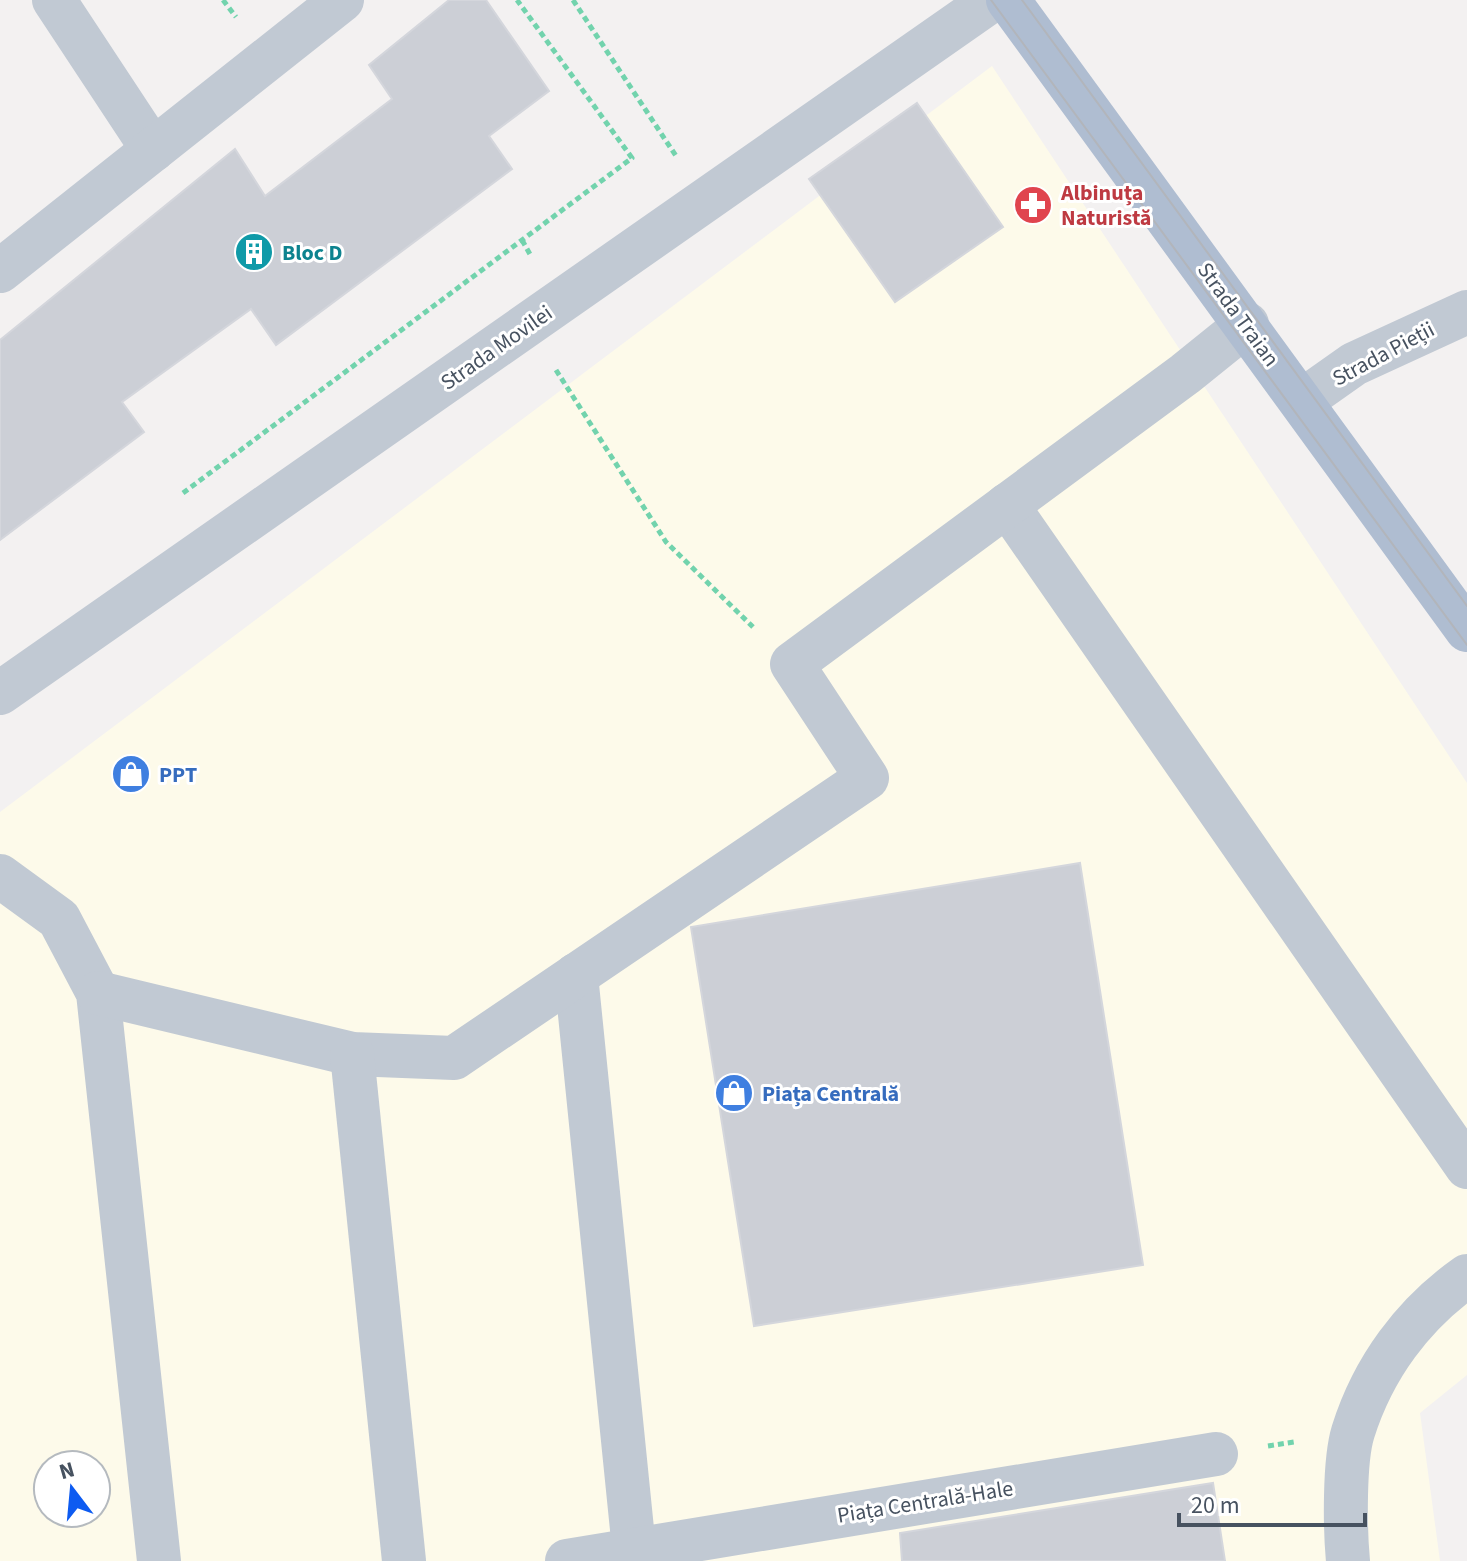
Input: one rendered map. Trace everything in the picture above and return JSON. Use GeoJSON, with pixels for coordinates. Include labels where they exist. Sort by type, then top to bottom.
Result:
{"type":"FeatureCollection","features":[{"type":"Feature","properties":{"kind":"main road","name":"Strada Traian"},"geometry":{"type":"LineString","coordinates":[[1008,0],[1303,400],[1467,630]]}},
{"type":"Feature","properties":{"kind":"street"},"geometry":{"type":"LineString","coordinates":[[54,0],[153,150]]}},
{"type":"Feature","properties":{"kind":"street"},"geometry":{"type":"LineString","coordinates":[[0,271],[342,0]]}},
{"type":"Feature","properties":{"kind":"street","name":"Strada Movilei"},"geometry":{"type":"LineString","coordinates":[[0,693],[992,0]]}},
{"type":"Feature","properties":{"kind":"street","name":"Strada Pieții"},"geometry":{"type":"LineString","coordinates":[[1303,400],[1354,364],[1467,312]]}},
{"type":"Feature","properties":{"kind":"street"},"geometry":{"type":"LineString","coordinates":[[98,993],[352,1054],[454,1058],[867,778],[792,664],[1247,324]]}},
{"type":"Feature","properties":{"kind":"street"},"geometry":{"type":"LineString","coordinates":[[1007,505],[1467,1167]]}},
{"type":"Feature","properties":{"kind":"street"},"geometry":{"type":"LineString","coordinates":[[0,876],[59,919],[98,993],[159,1561]]}},
{"type":"Feature","properties":{"kind":"street"},"geometry":{"type":"LineString","coordinates":[[576,975],[634,1549]]}},
{"type":"Feature","properties":{"kind":"street"},"geometry":{"type":"LineString","coordinates":[[352,1054],[404,1561]]}},
{"type":"Feature","properties":{"kind":"street"},"geometry":{"type":"LineString","coordinates":[[1348,1561],[1347,1505],[1352,1434],[1385,1361],[1418,1315],[1467,1276]]}},
{"type":"Feature","properties":{"kind":"street","name":"Piața Centrală-Hale"},"geometry":{"type":"LineString","coordinates":[[567,1561],[634,1549],[732,1547],[1216,1454]]}},
{"type":"Feature","properties":{"kind":"path"},"geometry":{"type":"LineString","coordinates":[[174,500],[632,158],[517,0]]}},
{"type":"Feature","properties":{"kind":"path"},"geometry":{"type":"LineString","coordinates":[[573,0],[706,201]]}},
{"type":"Feature","properties":{"kind":"path"},"geometry":{"type":"LineString","coordinates":[[527,325],[666,542],[792,664]]}},
{"type":"Feature","properties":{"kind":"path"},"geometry":{"type":"LineString","coordinates":[[1216,1454],[1352,1434]]}},
{"type":"Feature","properties":{"kind":"shaded area","name":"Piața Centrală"},"geometry":{"type":"Polygon","coordinates":[[[992,66],[1467,783],[1467,1375],[1420,1413],[1440,1561],[0,1561],[0,812],[992,66]]]}},
{"type":"Feature","properties":{"kind":"building","name":"Bloc D"},"geometry":{"type":"Polygon","coordinates":[[[449,0],[486,0],[549,91],[489,136],[512,169],[276,345],[251,309],[122,402],[144,432],[0,540],[0,340],[235,149],[265,196],[392,99],[369,65],[449,0]]]}},
{"type":"Feature","properties":{"kind":"building"},"geometry":{"type":"Polygon","coordinates":[[[917,103],[1003,227],[895,302],[809,179],[917,103]]]}},
{"type":"Feature","properties":{"kind":"building"},"geometry":{"type":"Polygon","coordinates":[[[1080,863],[1143,1265],[754,1326],[691,927],[1080,863]]]}},
{"type":"Feature","properties":{"kind":"building"},"geometry":{"type":"Polygon","coordinates":[[[1213,1483],[1225,1561],[902,1561],[900,1533],[1213,1483]]]}},
{"type":"Feature","properties":{"kind":"tram line"},"geometry":{"type":"LineString","coordinates":[[991,0],[1467,645]]}},
{"type":"Feature","properties":{"kind":"tram line"},"geometry":{"type":"LineString","coordinates":[[1022,0],[1467,606]]}},
{"type":"Feature","properties":{"kind":"place","name":"Albinuța Naturistă"},"geometry":{"type":"Point","coordinates":[1033,205]}},
{"type":"Feature","properties":{"kind":"place","name":"Bloc D"},"geometry":{"type":"Point","coordinates":[254,252]}},
{"type":"Feature","properties":{"kind":"place","name":"PPT"},"geometry":{"type":"Point","coordinates":[131,774]}},
{"type":"Feature","properties":{"kind":"place","name":"Piața Centrală"},"geometry":{"type":"Point","coordinates":[734,1093]}}]}
